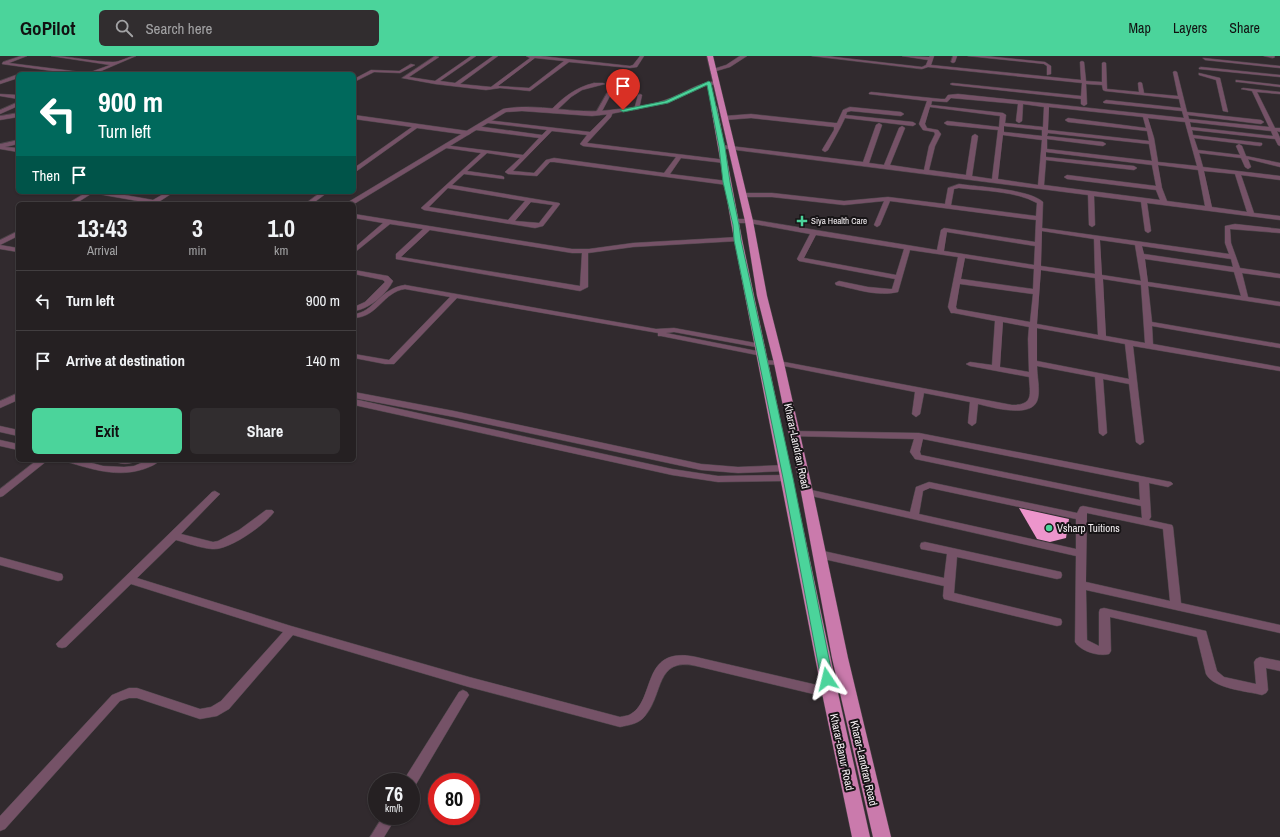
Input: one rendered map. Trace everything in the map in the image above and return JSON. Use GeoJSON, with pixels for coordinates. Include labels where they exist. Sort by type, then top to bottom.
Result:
{"type":"FeatureCollection","features":[{"type":"Feature","properties":{"kind":"highway","name":"Kharar-Banur Road"},"geometry":{"type":"LineString","coordinates":[[703,56],[713,83],[727,147],[724,160],[726,182],[787,473],[830,693],[861,837]]}},
{"type":"Feature","properties":{"kind":"highway","name":"Kharar-Landran Road"},"geometry":{"type":"LineString","coordinates":[[710,56],[714,70],[713,83],[725,118],[727,147],[750,221],[762,296],[779,363],[807,492],[840,658],[882,837]]}},
{"type":"Feature","properties":{"kind":"street"},"geometry":{"type":"LineString","coordinates":[[2,64],[25,56]]}},
{"type":"Feature","properties":{"kind":"street"},"geometry":{"type":"LineString","coordinates":[[53,56],[115,64]]}},
{"type":"Feature","properties":{"kind":"street"},"geometry":{"type":"LineString","coordinates":[[95,72],[134,56]]}},
{"type":"Feature","properties":{"kind":"street"},"geometry":{"type":"LineString","coordinates":[[356,80],[373,72],[402,71],[428,56]]}},
{"type":"Feature","properties":{"kind":"street"},"geometry":{"type":"LineString","coordinates":[[435,83],[474,56]]}},
{"type":"Feature","properties":{"kind":"street"},"geometry":{"type":"LineString","coordinates":[[456,85],[496,56]]}},
{"type":"Feature","properties":{"kind":"street"},"geometry":{"type":"LineString","coordinates":[[528,56],[630,67],[635,66],[642,56]]}},
{"type":"Feature","properties":{"kind":"street"},"geometry":{"type":"LineString","coordinates":[[714,70],[728,66],[744,56]]}},
{"type":"Feature","properties":{"kind":"street"},"geometry":{"type":"LineString","coordinates":[[814,56],[1084,82],[1142,94],[1180,98]]}},
{"type":"Feature","properties":{"kind":"street"},"geometry":{"type":"LineString","coordinates":[[904,56],[932,57],[928,66]]}},
{"type":"Feature","properties":{"kind":"street"},"geometry":{"type":"LineString","coordinates":[[954,62],[955,56]]}},
{"type":"Feature","properties":{"kind":"street"},"geometry":{"type":"LineString","coordinates":[[970,56],[1018,63],[1047,64],[1049,66],[1049,74]]}},
{"type":"Feature","properties":{"kind":"street"},"geometry":{"type":"LineString","coordinates":[[1266,56],[1272,56],[1278,64]]}},
{"type":"Feature","properties":{"kind":"street"},"geometry":{"type":"LineString","coordinates":[[437,57],[404,78],[486,89],[530,90],[568,60]]}},
{"type":"Feature","properties":{"kind":"street"},"geometry":{"type":"LineString","coordinates":[[493,88],[534,57]]}},
{"type":"Feature","properties":{"kind":"street"},"geometry":{"type":"LineString","coordinates":[[984,66],[987,58]]}},
{"type":"Feature","properties":{"kind":"street"},"geometry":{"type":"LineString","coordinates":[[1226,111],[1218,78],[1201,74],[1201,68],[1206,58],[1242,63],[1278,64]]}},
{"type":"Feature","properties":{"kind":"street"},"geometry":{"type":"LineString","coordinates":[[1082,62],[1084,109]]}},
{"type":"Feature","properties":{"kind":"street"},"geometry":{"type":"LineString","coordinates":[[1104,63],[1108,112]]}},
{"type":"Feature","properties":{"kind":"street"},"geometry":{"type":"LineString","coordinates":[[1242,63],[1246,73]]}},
{"type":"Feature","properties":{"kind":"street"},"geometry":{"type":"LineString","coordinates":[[2,64],[63,72]]}},
{"type":"Feature","properties":{"kind":"street"},"geometry":{"type":"LineString","coordinates":[[1201,68],[1280,76]]}},
{"type":"Feature","properties":{"kind":"street"},"geometry":{"type":"LineString","coordinates":[[1175,72],[1180,98],[1188,121],[1209,209]]}},
{"type":"Feature","properties":{"kind":"street"},"geometry":{"type":"LineString","coordinates":[[0,83],[16,77]]}},
{"type":"Feature","properties":{"kind":"street"},"geometry":{"type":"LineString","coordinates":[[1238,81],[1280,86]]}},
{"type":"Feature","properties":{"kind":"street"},"geometry":{"type":"LineString","coordinates":[[352,202],[488,120],[510,109],[598,114],[636,109],[666,102],[713,83]]}},
{"type":"Feature","properties":{"kind":"street"},"geometry":{"type":"LineString","coordinates":[[1140,83],[1142,94]]}},
{"type":"Feature","properties":{"kind":"street"},"geometry":{"type":"LineString","coordinates":[[552,112],[577,89],[589,85],[603,84]]}},
{"type":"Feature","properties":{"kind":"street"},"geometry":{"type":"LineString","coordinates":[[952,84],[1084,98]]}},
{"type":"Feature","properties":{"kind":"street"},"geometry":{"type":"LineString","coordinates":[[1003,101],[1005,89]]}},
{"type":"Feature","properties":{"kind":"street"},"geometry":{"type":"LineString","coordinates":[[1243,89],[1279,94]]}},
{"type":"Feature","properties":{"kind":"street"},"geometry":{"type":"LineString","coordinates":[[1254,90],[1280,144]]}},
{"type":"Feature","properties":{"kind":"street"},"geometry":{"type":"LineString","coordinates":[[871,93],[1000,113],[1003,115],[995,182]]}},
{"type":"Feature","properties":{"kind":"street"},"geometry":{"type":"LineString","coordinates":[[598,114],[609,94]]}},
{"type":"Feature","properties":{"kind":"street"},"geometry":{"type":"LineString","coordinates":[[0,95],[16,96]]}},
{"type":"Feature","properties":{"kind":"street"},"geometry":{"type":"LineString","coordinates":[[636,109],[640,95]]}},
{"type":"Feature","properties":{"kind":"street"},"geometry":{"type":"LineString","coordinates":[[909,103],[945,101],[950,96],[954,96],[1280,130]]}},
{"type":"Feature","properties":{"kind":"street"},"geometry":{"type":"LineString","coordinates":[[926,172],[932,146],[938,134],[936,131],[924,129],[922,126],[929,102]]}},
{"type":"Feature","properties":{"kind":"street"},"geometry":{"type":"LineString","coordinates":[[1019,121],[1021,102]]}},
{"type":"Feature","properties":{"kind":"street"},"geometry":{"type":"LineString","coordinates":[[1106,102],[1261,122]]}},
{"type":"Feature","properties":{"kind":"street"},"geometry":{"type":"LineString","coordinates":[[0,112],[16,105]]}},
{"type":"Feature","properties":{"kind":"street"},"geometry":{"type":"LineString","coordinates":[[1041,187],[1047,105]]}},
{"type":"Feature","properties":{"kind":"street"},"geometry":{"type":"LineString","coordinates":[[826,150],[837,130],[837,125],[847,110],[853,109],[901,114]]}},
{"type":"Feature","properties":{"kind":"street"},"geometry":{"type":"LineString","coordinates":[[1101,111],[1102,124]]}},
{"type":"Feature","properties":{"kind":"street"},"geometry":{"type":"LineString","coordinates":[[610,112],[608,117],[582,143],[724,160]]}},
{"type":"Feature","properties":{"kind":"street"},"geometry":{"type":"LineString","coordinates":[[0,118],[16,115]]}},
{"type":"Feature","properties":{"kind":"street"},"geometry":{"type":"LineString","coordinates":[[725,118],[751,116],[837,125]]}},
{"type":"Feature","properties":{"kind":"street"},"geometry":{"type":"LineString","coordinates":[[843,116],[913,124]]}},
{"type":"Feature","properties":{"kind":"street"},"geometry":{"type":"LineString","coordinates":[[1145,116],[1152,143],[1159,188],[1164,203]]}},
{"type":"Feature","properties":{"kind":"street"},"geometry":{"type":"LineString","coordinates":[[356,117],[468,132]]}},
{"type":"Feature","properties":{"kind":"street"},"geometry":{"type":"LineString","coordinates":[[488,120],[591,134]]}},
{"type":"Feature","properties":{"kind":"street"},"geometry":{"type":"LineString","coordinates":[[1068,120],[1148,130]]}},
{"type":"Feature","properties":{"kind":"street"},"geometry":{"type":"LineString","coordinates":[[947,123],[1002,129],[1045,130],[1152,143]]}},
{"type":"Feature","properties":{"kind":"street"},"geometry":{"type":"LineString","coordinates":[[506,132],[514,124]]}},
{"type":"Feature","properties":{"kind":"street"},"geometry":{"type":"LineString","coordinates":[[865,165],[879,125]]}},
{"type":"Feature","properties":{"kind":"street"},"geometry":{"type":"LineString","coordinates":[[356,170],[416,126]]}},
{"type":"Feature","properties":{"kind":"street"},"geometry":{"type":"LineString","coordinates":[[476,128],[543,137]]}},
{"type":"Feature","properties":{"kind":"street"},"geometry":{"type":"LineString","coordinates":[[886,167],[902,128]]}},
{"type":"Feature","properties":{"kind":"street"},"geometry":{"type":"LineString","coordinates":[[1189,128],[1277,138]]}},
{"type":"Feature","properties":{"kind":"street"},"geometry":{"type":"LineString","coordinates":[[497,183],[551,129]]}},
{"type":"Feature","properties":{"kind":"street"},"geometry":{"type":"LineString","coordinates":[[1002,129],[1044,138],[1104,144]]}},
{"type":"Feature","properties":{"kind":"street"},"geometry":{"type":"LineString","coordinates":[[969,178],[975,136]]}},
{"type":"Feature","properties":{"kind":"street"},"geometry":{"type":"LineString","coordinates":[[1191,136],[1260,144]]}},
{"type":"Feature","properties":{"kind":"street"},"geometry":{"type":"LineString","coordinates":[[1103,138],[1108,196]]}},
{"type":"Feature","properties":{"kind":"street"},"geometry":{"type":"LineString","coordinates":[[0,147],[16,143]]}},
{"type":"Feature","properties":{"kind":"street"},"geometry":{"type":"LineString","coordinates":[[446,146],[524,156]]}},
{"type":"Feature","properties":{"kind":"street"},"geometry":{"type":"LineString","coordinates":[[1239,146],[1248,167]]}},
{"type":"Feature","properties":{"kind":"street"},"geometry":{"type":"LineString","coordinates":[[0,147],[16,150]]}},
{"type":"Feature","properties":{"kind":"street"},"geometry":{"type":"LineString","coordinates":[[727,147],[1280,218]]}},
{"type":"Feature","properties":{"kind":"street"},"geometry":{"type":"LineString","coordinates":[[1043,150],[1280,178]]}},
{"type":"Feature","properties":{"kind":"street"},"geometry":{"type":"LineString","coordinates":[[447,186],[489,190],[530,199],[554,202],[557,205],[539,226],[424,208],[447,186],[486,151]]}},
{"type":"Feature","properties":{"kind":"street"},"geometry":{"type":"LineString","coordinates":[[1195,151],[1244,157],[1280,164]]}},
{"type":"Feature","properties":{"kind":"street"},"geometry":{"type":"LineString","coordinates":[[666,175],[680,155]]}},
{"type":"Feature","properties":{"kind":"street"},"geometry":{"type":"LineString","coordinates":[[1043,158],[1106,173],[1159,188]]}},
{"type":"Feature","properties":{"kind":"street"},"geometry":{"type":"LineString","coordinates":[[508,172],[535,175],[548,161],[554,160],[726,182]]}},
{"type":"Feature","properties":{"kind":"street"},"geometry":{"type":"LineString","coordinates":[[1068,177],[1134,168]]}},
{"type":"Feature","properties":{"kind":"street"},"geometry":{"type":"LineString","coordinates":[[463,172],[502,178]]}},
{"type":"Feature","properties":{"kind":"street"},"geometry":{"type":"LineString","coordinates":[[1237,173],[1251,214]]}},
{"type":"Feature","properties":{"kind":"street"},"geometry":{"type":"LineString","coordinates":[[356,316],[362,316],[397,288],[404,288],[656,331],[663,335],[762,354],[779,363],[1012,408],[1024,407],[1033,402],[1034,398],[1032,363],[1033,325],[1040,202],[1026,196],[959,186],[951,188],[948,206]]}},
{"type":"Feature","properties":{"kind":"street"},"geometry":{"type":"LineString","coordinates":[[742,193],[834,202],[888,199],[1040,218]]}},
{"type":"Feature","properties":{"kind":"street"},"geometry":{"type":"LineString","coordinates":[[74,202],[88,194]]}},
{"type":"Feature","properties":{"kind":"street"},"geometry":{"type":"LineString","coordinates":[[108,194],[148,202]]}},
{"type":"Feature","properties":{"kind":"street"},"geometry":{"type":"LineString","coordinates":[[155,202],[168,194]]}},
{"type":"Feature","properties":{"kind":"street"},"geometry":{"type":"LineString","coordinates":[[311,202],[322,194]]}},
{"type":"Feature","properties":{"kind":"street"},"geometry":{"type":"LineString","coordinates":[[1092,194],[1092,225]]}},
{"type":"Feature","properties":{"kind":"street"},"geometry":{"type":"LineString","coordinates":[[510,222],[530,199]]}},
{"type":"Feature","properties":{"kind":"street"},"geometry":{"type":"LineString","coordinates":[[877,226],[888,199]]}},
{"type":"Feature","properties":{"kind":"street"},"geometry":{"type":"LineString","coordinates":[[1144,200],[1148,231]]}},
{"type":"Feature","properties":{"kind":"street"},"geometry":{"type":"LineString","coordinates":[[356,216],[572,251],[627,246],[738,240]]}},
{"type":"Feature","properties":{"kind":"street"},"geometry":{"type":"LineString","coordinates":[[735,221],[750,221],[1144,284],[1280,304]]}},
{"type":"Feature","properties":{"kind":"street"},"geometry":{"type":"LineString","coordinates":[[356,248],[388,222]]}},
{"type":"Feature","properties":{"kind":"street"},"geometry":{"type":"LineString","coordinates":[[940,252],[945,226],[1038,244]]}},
{"type":"Feature","properties":{"kind":"street"},"geometry":{"type":"LineString","coordinates":[[1246,299],[1234,256],[1228,243],[1226,230],[1229,226],[1280,231]]}},
{"type":"Feature","properties":{"kind":"street"},"geometry":{"type":"LineString","coordinates":[[427,228],[398,255],[398,258],[580,289],[584,287],[585,251]]}},
{"type":"Feature","properties":{"kind":"street"},"geometry":{"type":"LineString","coordinates":[[1039,229],[1234,256]]}},
{"type":"Feature","properties":{"kind":"street"},"geometry":{"type":"LineString","coordinates":[[814,232],[800,259],[801,260],[899,278]]}},
{"type":"Feature","properties":{"kind":"street"},"geometry":{"type":"LineString","coordinates":[[0,243],[16,234]]}},
{"type":"Feature","properties":{"kind":"street"},"geometry":{"type":"LineString","coordinates":[[1098,238],[1100,277],[1099,302],[1102,338]]}},
{"type":"Feature","properties":{"kind":"street"},"geometry":{"type":"LineString","coordinates":[[1138,243],[1142,256],[1149,346]]}},
{"type":"Feature","properties":{"kind":"street"},"geometry":{"type":"LineString","coordinates":[[0,247],[16,250]]}},
{"type":"Feature","properties":{"kind":"street"},"geometry":{"type":"LineString","coordinates":[[839,283],[880,291],[895,290],[908,247]]}},
{"type":"Feature","properties":{"kind":"street"},"geometry":{"type":"LineString","coordinates":[[962,255],[952,309],[961,313],[1280,370]]}},
{"type":"Feature","properties":{"kind":"street"},"geometry":{"type":"LineString","coordinates":[[1142,256],[1280,276]]}},
{"type":"Feature","properties":{"kind":"street"},"geometry":{"type":"LineString","coordinates":[[356,272],[385,278],[389,281],[365,305],[359,309],[356,309]]}},
{"type":"Feature","properties":{"kind":"street"},"geometry":{"type":"LineString","coordinates":[[957,281],[1036,292]]}},
{"type":"Feature","properties":{"kind":"street"},"geometry":{"type":"LineString","coordinates":[[356,356],[391,362],[455,296]]}},
{"type":"Feature","properties":{"kind":"street"},"geometry":{"type":"LineString","coordinates":[[996,368],[999,319]]}},
{"type":"Feature","properties":{"kind":"street"},"geometry":{"type":"LineString","coordinates":[[1148,324],[1280,346]]}},
{"type":"Feature","properties":{"kind":"street"},"geometry":{"type":"LineString","coordinates":[[1129,342],[1140,442]]}},
{"type":"Feature","properties":{"kind":"street"},"geometry":{"type":"LineString","coordinates":[[1032,363],[1133,382]]}},
{"type":"Feature","properties":{"kind":"street"},"geometry":{"type":"LineString","coordinates":[[970,364],[1033,375]]}},
{"type":"Feature","properties":{"kind":"street"},"geometry":{"type":"LineString","coordinates":[[1099,376],[1103,433]]}},
{"type":"Feature","properties":{"kind":"street"},"geometry":{"type":"LineString","coordinates":[[916,414],[920,390]]}},
{"type":"Feature","properties":{"kind":"street"},"geometry":{"type":"LineString","coordinates":[[356,395],[515,427],[701,468],[787,473]]}},
{"type":"Feature","properties":{"kind":"street"},"geometry":{"type":"LineString","coordinates":[[0,405],[16,397]]}},
{"type":"Feature","properties":{"kind":"street"},"geometry":{"type":"LineString","coordinates":[[972,423],[974,401]]}},
{"type":"Feature","properties":{"kind":"street"},"geometry":{"type":"LineString","coordinates":[[356,402],[672,472],[702,477],[718,479],[787,473]]}},
{"type":"Feature","properties":{"kind":"street"},"geometry":{"type":"LineString","coordinates":[[406,414],[412,406]]}},
{"type":"Feature","properties":{"kind":"street"},"geometry":{"type":"LineString","coordinates":[[509,436],[515,427]]}},
{"type":"Feature","properties":{"kind":"street"},"geometry":{"type":"LineString","coordinates":[[0,429],[16,433]]}},
{"type":"Feature","properties":{"kind":"street"},"geometry":{"type":"LineString","coordinates":[[794,434],[919,436],[1168,484]]}},
{"type":"Feature","properties":{"kind":"street"},"geometry":{"type":"LineString","coordinates":[[919,436],[915,452],[918,457],[1145,504]]}},
{"type":"Feature","properties":{"kind":"street"},"geometry":{"type":"LineString","coordinates":[[0,443],[16,447]]}},
{"type":"Feature","properties":{"kind":"street"},"geometry":{"type":"LineString","coordinates":[[0,494],[40,462]]}},
{"type":"Feature","properties":{"kind":"street"},"geometry":{"type":"LineString","coordinates":[[77,462],[95,467],[133,471],[143,468],[152,462]]}},
{"type":"Feature","properties":{"kind":"street"},"geometry":{"type":"LineString","coordinates":[[132,462],[133,471]]}},
{"type":"Feature","properties":{"kind":"street"},"geometry":{"type":"LineString","coordinates":[[1144,480],[1146,517]]}},
{"type":"Feature","properties":{"kind":"street"},"geometry":{"type":"LineString","coordinates":[[914,517],[919,489],[929,485],[1081,517]]}},
{"type":"Feature","properties":{"kind":"street"},"geometry":{"type":"LineString","coordinates":[[807,492],[1081,554]]}},
{"type":"Feature","properties":{"kind":"street"},"geometry":{"type":"LineString","coordinates":[[62,644],[174,536],[215,494]]}},
{"type":"Feature","properties":{"kind":"street"},"geometry":{"type":"LineString","coordinates":[[1176,606],[1168,527],[1083,509],[1081,517],[1081,642],[1093,649],[1105,651],[1104,612],[1202,634],[1212,674],[1221,681],[1262,690],[1260,662],[1280,666]]}},
{"type":"Feature","properties":{"kind":"street"},"geometry":{"type":"LineString","coordinates":[[174,536],[213,546],[219,545],[242,532],[269,512]]}},
{"type":"Feature","properties":{"kind":"street"},"geometry":{"type":"LineString","coordinates":[[925,546],[1057,575]]}},
{"type":"Feature","properties":{"kind":"street"},"geometry":{"type":"LineString","coordinates":[[952,552],[948,596],[1056,622]]}},
{"type":"Feature","properties":{"kind":"street"},"geometry":{"type":"LineString","coordinates":[[819,554],[949,583]]}},
{"type":"Feature","properties":{"kind":"street"},"geometry":{"type":"LineString","coordinates":[[0,561],[58,578]]}},
{"type":"Feature","properties":{"kind":"street"},"geometry":{"type":"LineString","coordinates":[[129,579],[291,630],[469,682],[620,722],[630,722],[642,712],[663,667],[673,660],[703,663],[830,693]]}},
{"type":"Feature","properties":{"kind":"street"},"geometry":{"type":"LineString","coordinates":[[1080,585],[1280,629]]}},
{"type":"Feature","properties":{"kind":"street"},"geometry":{"type":"LineString","coordinates":[[0,825],[116,698],[129,693],[137,693],[200,714],[213,712],[225,705],[291,630]]}},
{"type":"Feature","properties":{"kind":"street"},"geometry":{"type":"LineString","coordinates":[[415,773],[463,695]]}},
{"type":"Feature","properties":{"kind":"street"},"geometry":{"type":"LineString","coordinates":[[377,837],[384,825]]}},
{"type":"Feature","properties":{"kind":"building","name":"Vsharp Tuitions"},"geometry":{"type":"Polygon","coordinates":[[[1019,508],[1069,519],[1066,538],[1050,542],[1037,539],[1019,508]]]}},
{"type":"Feature","properties":{"kind":"place","name":"Siya Health Care"},"geometry":{"type":"Point","coordinates":[802,221]}},
{"type":"Feature","properties":{"kind":"place","name":"Vsharp Tuitions"},"geometry":{"type":"Point","coordinates":[1049,528]}},
{"type":"Feature","properties":{"kind":"route"},"geometry":{"type":"LineString","coordinates":[[623,110],[666,102],[682,96],[699,86],[709,83],[722,147],[726,182],[788,478],[827,679]]}}]}
